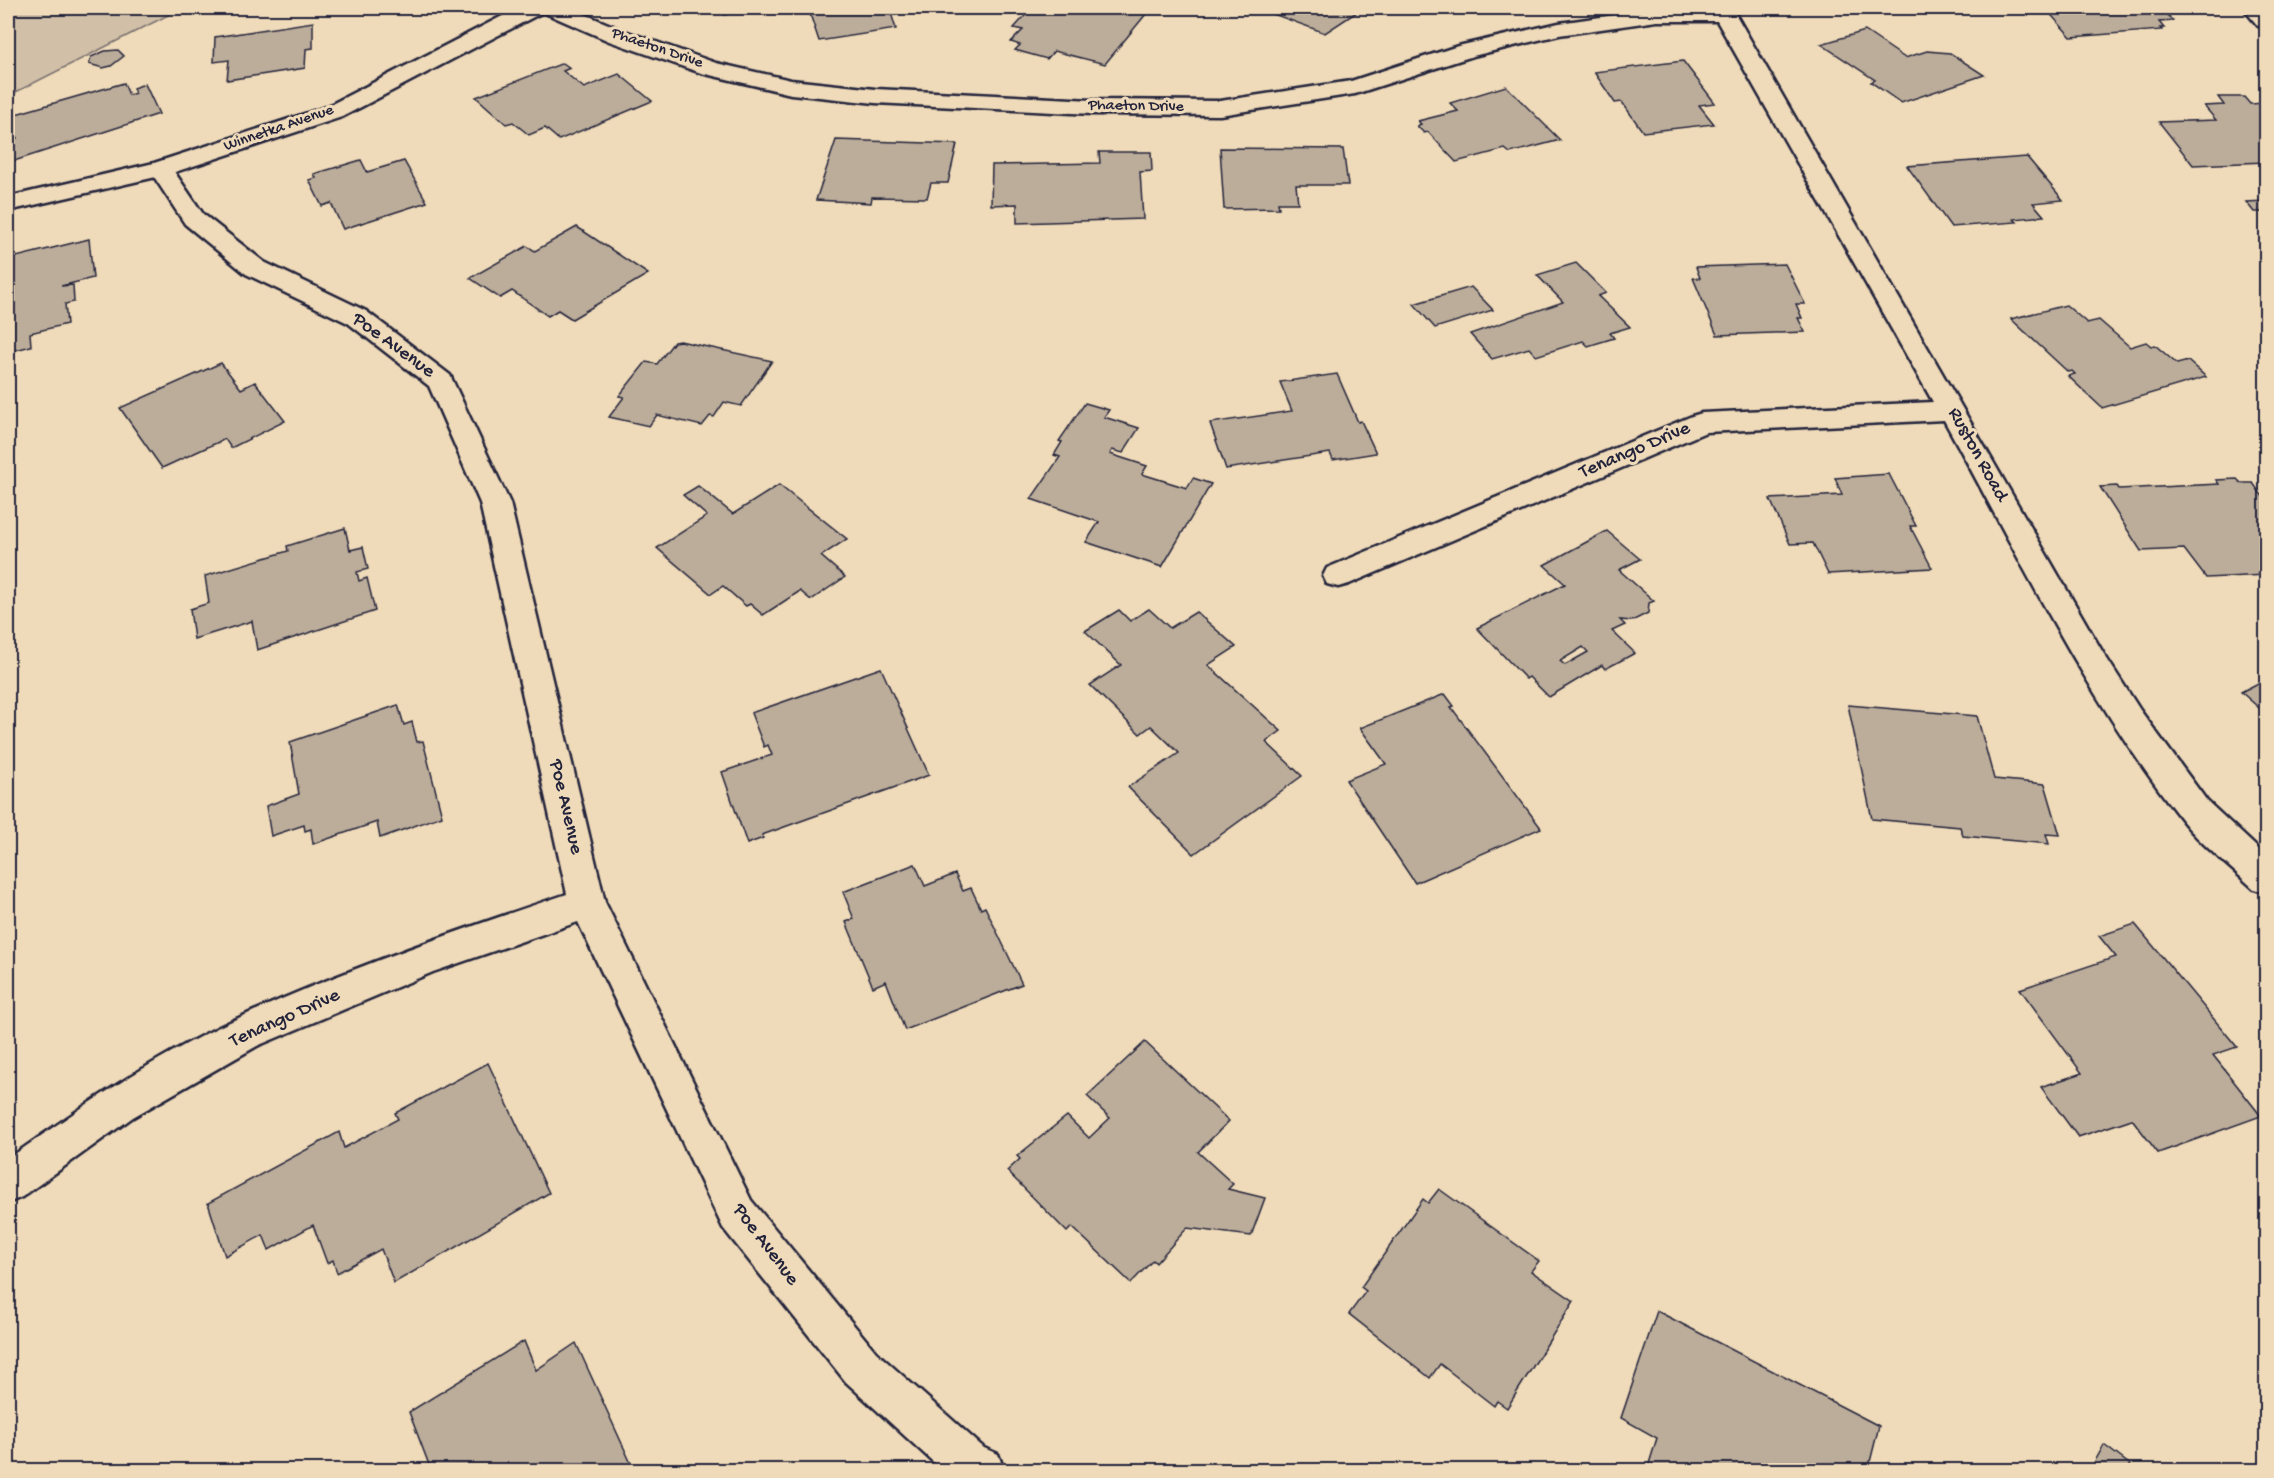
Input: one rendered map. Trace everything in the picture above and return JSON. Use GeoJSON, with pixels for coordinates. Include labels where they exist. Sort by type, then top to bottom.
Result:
{"type":"FeatureCollection","features":[{"type":"Feature","properties":{"kind":"street","name":"Winnetka Avenue"},"geometry":{"type":"LineString","coordinates":[[8,204],[161,169],[334,112],[533,8]]}},
{"type":"Feature","properties":{"kind":"street","name":"Phaeton Drive"},"geometry":{"type":"LineString","coordinates":[[553,8],[617,36],[699,64],[791,87],[875,96],[1092,107],[1220,108],[1355,87],[1466,51],[1559,29],[1657,15],[1723,11]]}},
{"type":"Feature","properties":{"kind":"street"},"geometry":{"type":"LineString","coordinates":[[2253,8],[2266,21]]}},
{"type":"Feature","properties":{"kind":"street","name":"Ruston Road"},"geometry":{"type":"LineString","coordinates":[[1723,11],[1952,411],[2091,660],[2128,719],[2195,811],[2266,878]]}},
{"type":"Feature","properties":{"kind":"street","name":"Poe Avenue"},"geometry":{"type":"LineString","coordinates":[[161,169],[194,219],[255,268],[357,317],[440,381],[495,503],[587,903],[736,1214],[861,1367],[970,1466],[982,1470]]}},
{"type":"Feature","properties":{"kind":"street","name":"Tenango Drive"},"geometry":{"type":"LineString","coordinates":[[1338,576],[1702,423],[1952,411]]}},
{"type":"Feature","properties":{"kind":"street","name":"Tenango Drive"},"geometry":{"type":"LineString","coordinates":[[8,1183],[119,1104],[244,1034],[424,959],[587,903]]}},
{"type":"Feature","properties":{"kind":"shaded area"},"geometry":{"type":"Polygon","coordinates":[[[8,8],[182,8],[8,96],[8,8]]]}},
{"type":"Feature","properties":{"kind":"building"},"geometry":{"type":"Polygon","coordinates":[[[714,8],[743,8],[725,15],[714,8]]]}},
{"type":"Feature","properties":{"kind":"building"},"geometry":{"type":"Polygon","coordinates":[[[808,8],[914,8],[915,10],[891,13],[896,29],[819,41],[808,8]]]}},
{"type":"Feature","properties":{"kind":"building"},"geometry":{"type":"Polygon","coordinates":[[[1032,8],[1151,8],[1105,64],[1054,51],[1047,59],[1015,50],[1020,45],[1011,42],[1023,30],[1014,28],[1032,8]]]}},
{"type":"Feature","properties":{"kind":"building"},"geometry":{"type":"Polygon","coordinates":[[[1257,8],[1363,8],[1325,33],[1257,8]]]}},
{"type":"Feature","properties":{"kind":"building"},"geometry":{"type":"Polygon","coordinates":[[[2045,8],[2160,8],[2173,21],[2159,22],[2164,28],[2160,28],[2162,30],[2071,37],[2045,8]]]}},
{"type":"Feature","properties":{"kind":"building"},"geometry":{"type":"Polygon","coordinates":[[[313,22],[313,48],[306,49],[305,68],[227,80],[229,60],[214,62],[215,37],[313,22]]]}},
{"type":"Feature","properties":{"kind":"building"},"geometry":{"type":"Polygon","coordinates":[[[1865,31],[1905,58],[1927,51],[1950,53],[1984,75],[1901,103],[1871,82],[1875,80],[1821,44],[1865,31]]]}},
{"type":"Feature","properties":{"kind":"building"},"geometry":{"type":"Polygon","coordinates":[[[118,50],[124,56],[111,66],[103,68],[89,64],[91,57],[105,51],[118,50]]]}},
{"type":"Feature","properties":{"kind":"building"},"geometry":{"type":"Polygon","coordinates":[[[1683,61],[1715,103],[1699,105],[1714,124],[1643,132],[1622,102],[1615,103],[1594,72],[1683,61]]]}},
{"type":"Feature","properties":{"kind":"building"},"geometry":{"type":"Polygon","coordinates":[[[563,63],[570,68],[563,71],[584,88],[619,74],[652,101],[559,140],[545,128],[529,135],[513,122],[506,124],[476,97],[563,63]]]}},
{"type":"Feature","properties":{"kind":"building"},"geometry":{"type":"Polygon","coordinates":[[[124,83],[129,95],[135,93],[133,88],[145,84],[159,114],[8,163],[8,154],[11,153],[8,141],[17,138],[9,116],[124,83]]]}},
{"type":"Feature","properties":{"kind":"building"},"geometry":{"type":"Polygon","coordinates":[[[1506,86],[1560,140],[1510,153],[1505,149],[1456,162],[1428,132],[1424,133],[1417,126],[1421,124],[1418,121],[1458,111],[1450,103],[1506,86]]]}},
{"type":"Feature","properties":{"kind":"building"},"geometry":{"type":"Polygon","coordinates":[[[2218,97],[2244,97],[2250,104],[2266,103],[2266,162],[2193,165],[2159,122],[2216,120],[2204,106],[2224,105],[2218,97]]]}},
{"type":"Feature","properties":{"kind":"building"},"geometry":{"type":"Polygon","coordinates":[[[836,140],[957,144],[948,183],[931,183],[927,198],[872,197],[871,203],[816,200],[836,140]]]}},
{"type":"Feature","properties":{"kind":"building"},"geometry":{"type":"Polygon","coordinates":[[[1220,148],[1343,149],[1348,185],[1296,185],[1298,203],[1278,203],[1279,208],[1224,209],[1220,148]]]}},
{"type":"Feature","properties":{"kind":"building"},"geometry":{"type":"Polygon","coordinates":[[[1099,152],[1151,152],[1152,171],[1140,172],[1143,219],[1017,223],[1017,204],[991,205],[992,165],[1100,163],[1099,152]]]}},
{"type":"Feature","properties":{"kind":"building"},"geometry":{"type":"Polygon","coordinates":[[[2027,157],[2063,200],[2033,203],[2044,216],[2014,219],[2017,222],[1951,227],[1907,166],[2027,157]]]}},
{"type":"Feature","properties":{"kind":"building"},"geometry":{"type":"Polygon","coordinates":[[[361,160],[367,172],[404,161],[427,202],[343,229],[331,203],[322,206],[309,180],[316,178],[314,174],[361,160]]]}},
{"type":"Feature","properties":{"kind":"building"},"geometry":{"type":"Polygon","coordinates":[[[2266,201],[2266,212],[2254,212],[2246,202],[2266,201]]]}},
{"type":"Feature","properties":{"kind":"building"},"geometry":{"type":"Polygon","coordinates":[[[577,227],[648,274],[572,319],[558,310],[548,316],[512,291],[500,298],[470,278],[527,246],[535,251],[577,227]]]}},
{"type":"Feature","properties":{"kind":"building"},"geometry":{"type":"Polygon","coordinates":[[[89,239],[93,278],[61,286],[73,285],[74,302],[65,304],[67,324],[30,333],[31,346],[8,352],[8,259],[89,239]]]}},
{"type":"Feature","properties":{"kind":"building"},"geometry":{"type":"Polygon","coordinates":[[[1576,263],[1606,293],[1598,296],[1630,327],[1610,333],[1614,338],[1588,346],[1583,341],[1536,356],[1529,348],[1492,359],[1470,334],[1563,302],[1537,275],[1576,263]]]}},
{"type":"Feature","properties":{"kind":"building"},"geometry":{"type":"Polygon","coordinates":[[[1785,264],[1805,304],[1796,304],[1802,318],[1798,318],[1805,332],[1717,335],[1693,278],[1700,278],[1696,267],[1785,264]]]}},
{"type":"Feature","properties":{"kind":"building"},"geometry":{"type":"Polygon","coordinates":[[[1471,287],[1493,310],[1435,328],[1414,304],[1471,287]]]}},
{"type":"Feature","properties":{"kind":"building"},"geometry":{"type":"Polygon","coordinates":[[[2066,305],[2087,323],[2099,320],[2130,347],[2146,342],[2151,346],[2155,345],[2177,364],[2188,361],[2206,377],[2102,408],[2068,376],[2075,374],[2072,371],[2068,372],[2011,319],[2066,305]]]}},
{"type":"Feature","properties":{"kind":"building"},"geometry":{"type":"Polygon","coordinates":[[[680,341],[772,361],[741,406],[724,402],[714,417],[710,416],[702,426],[657,415],[649,426],[609,417],[624,397],[619,396],[646,362],[657,364],[674,342],[680,341]]]}},
{"type":"Feature","properties":{"kind":"building"},"geometry":{"type":"Polygon","coordinates":[[[221,363],[241,389],[255,382],[285,421],[231,448],[225,439],[162,468],[120,408],[221,363]]]}},
{"type":"Feature","properties":{"kind":"building"},"geometry":{"type":"Polygon","coordinates":[[[1337,374],[1358,422],[1361,421],[1376,453],[1333,460],[1330,453],[1226,469],[1210,423],[1292,411],[1280,382],[1337,374]]]}},
{"type":"Feature","properties":{"kind":"building"},"geometry":{"type":"Polygon","coordinates":[[[1085,403],[1109,410],[1104,417],[1139,428],[1123,453],[1112,450],[1110,454],[1147,466],[1142,474],[1187,488],[1193,478],[1211,484],[1162,567],[1086,542],[1099,522],[1031,499],[1060,457],[1054,455],[1062,442],[1059,441],[1085,403]]]}},
{"type":"Feature","properties":{"kind":"building"},"geometry":{"type":"Polygon","coordinates":[[[1889,474],[1916,526],[1910,526],[1932,568],[1828,574],[1813,543],[1790,544],[1770,499],[1842,495],[1835,478],[1889,474]]]}},
{"type":"Feature","properties":{"kind":"building"},"geometry":{"type":"Polygon","coordinates":[[[2237,479],[2241,483],[2253,483],[2266,501],[2266,575],[2206,578],[2184,549],[2141,551],[2100,487],[2117,486],[2119,489],[2219,484],[2216,480],[2237,479]]]}},
{"type":"Feature","properties":{"kind":"building"},"geometry":{"type":"Polygon","coordinates":[[[779,485],[847,539],[821,556],[845,577],[811,600],[800,591],[763,615],[750,604],[746,606],[723,586],[711,594],[657,548],[707,516],[683,495],[698,486],[733,514],[779,485]]]}},
{"type":"Feature","properties":{"kind":"building"},"geometry":{"type":"Polygon","coordinates":[[[345,528],[350,550],[363,547],[368,569],[357,572],[359,581],[367,578],[375,611],[257,650],[252,621],[194,639],[190,609],[209,603],[205,576],[288,551],[287,546],[345,528]]]}},
{"type":"Feature","properties":{"kind":"building"},"geometry":{"type":"Polygon","coordinates":[[[1607,531],[1640,559],[1619,570],[1654,601],[1649,603],[1648,613],[1632,621],[1620,620],[1625,625],[1612,631],[1635,653],[1605,669],[1602,665],[1549,697],[1529,677],[1526,679],[1477,628],[1565,584],[1544,565],[1607,531]],[[1583,647],[1560,661],[1565,665],[1588,652],[1583,647]]]}},
{"type":"Feature","properties":{"kind":"building"},"geometry":{"type":"Polygon","coordinates":[[[1149,609],[1170,628],[1196,612],[1236,647],[1208,665],[1281,731],[1266,742],[1302,776],[1194,854],[1128,787],[1179,753],[1151,726],[1140,734],[1090,685],[1121,665],[1085,631],[1119,610],[1130,621],[1149,609]]]}},
{"type":"Feature","properties":{"kind":"building"},"geometry":{"type":"Polygon","coordinates":[[[881,668],[929,775],[762,835],[763,838],[747,844],[722,772],[772,755],[768,745],[764,747],[751,713],[881,668]]]}},
{"type":"Feature","properties":{"kind":"building"},"geometry":{"type":"Polygon","coordinates":[[[2266,679],[2266,714],[2241,692],[2266,679]]]}},
{"type":"Feature","properties":{"kind":"building"},"geometry":{"type":"Polygon","coordinates":[[[1445,694],[1454,706],[1451,707],[1541,828],[1415,883],[1346,780],[1386,764],[1360,728],[1445,694]]]}},
{"type":"Feature","properties":{"kind":"building"},"geometry":{"type":"Polygon","coordinates":[[[398,705],[404,725],[412,722],[417,742],[423,741],[442,816],[380,838],[377,822],[313,844],[311,829],[305,831],[304,825],[271,836],[266,806],[299,794],[290,742],[398,705]]]}},
{"type":"Feature","properties":{"kind":"building"},"geometry":{"type":"Polygon","coordinates":[[[1848,705],[1977,716],[1994,779],[2045,784],[2060,835],[2046,834],[2049,844],[1963,836],[1960,827],[1872,819],[1848,705]]]}},
{"type":"Feature","properties":{"kind":"building"},"geometry":{"type":"Polygon","coordinates":[[[915,864],[925,886],[955,874],[963,891],[971,888],[981,909],[985,907],[1022,984],[905,1030],[886,981],[873,987],[846,922],[854,919],[843,892],[915,864]]]}},
{"type":"Feature","properties":{"kind":"building"},"geometry":{"type":"Polygon","coordinates":[[[2135,924],[2237,1047],[2213,1055],[2261,1116],[2158,1153],[2132,1119],[2078,1137],[2041,1087],[2082,1073],[2020,989],[2116,957],[2099,936],[2135,924]]]}},
{"type":"Feature","properties":{"kind":"building"},"geometry":{"type":"Polygon","coordinates":[[[1145,1042],[1229,1121],[1198,1152],[1233,1184],[1228,1189],[1265,1198],[1251,1236],[1187,1228],[1156,1263],[1153,1260],[1131,1283],[1072,1227],[1067,1232],[1007,1171],[1020,1159],[1017,1156],[1067,1116],[1089,1138],[1110,1118],[1087,1096],[1145,1042]]]}},
{"type":"Feature","properties":{"kind":"building"},"geometry":{"type":"Polygon","coordinates":[[[488,1063],[549,1193],[394,1283],[381,1249],[337,1273],[333,1260],[327,1263],[313,1225],[269,1250],[263,1235],[225,1256],[208,1203],[339,1132],[344,1148],[398,1119],[395,1113],[488,1063]]]}},
{"type":"Feature","properties":{"kind":"building"},"geometry":{"type":"Polygon","coordinates":[[[1439,1189],[1539,1261],[1531,1271],[1574,1301],[1507,1408],[1497,1401],[1494,1406],[1440,1364],[1430,1378],[1349,1314],[1366,1291],[1361,1287],[1423,1199],[1428,1203],[1439,1189]]]}},
{"type":"Feature","properties":{"kind":"building"},"geometry":{"type":"Polygon","coordinates":[[[1657,1311],[1879,1426],[1868,1470],[1647,1470],[1657,1438],[1621,1418],[1657,1311]]]}},
{"type":"Feature","properties":{"kind":"building"},"geometry":{"type":"Polygon","coordinates":[[[524,1341],[536,1370],[576,1343],[634,1470],[431,1470],[409,1412],[524,1341]]]}},
{"type":"Feature","properties":{"kind":"building"},"geometry":{"type":"Polygon","coordinates":[[[2104,1445],[2137,1470],[2090,1470],[2104,1445]]]}}]}
